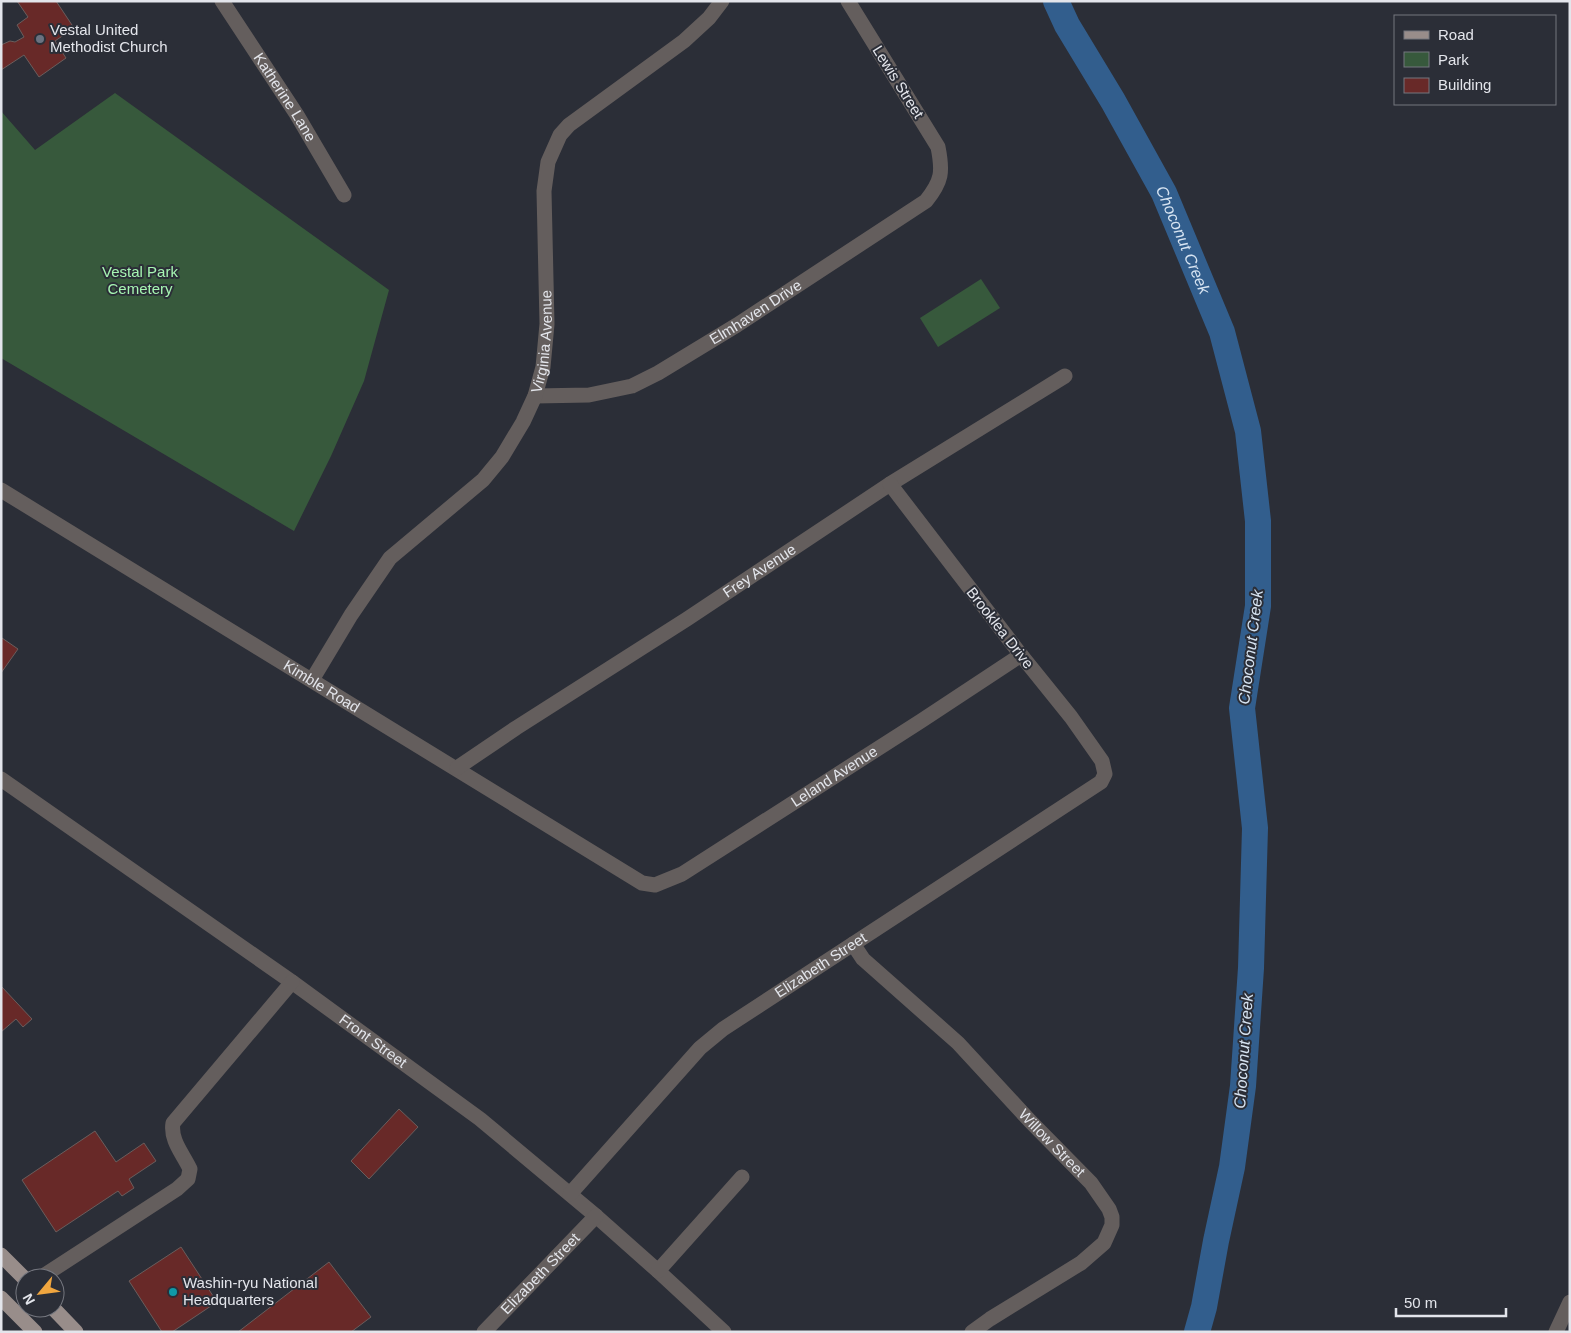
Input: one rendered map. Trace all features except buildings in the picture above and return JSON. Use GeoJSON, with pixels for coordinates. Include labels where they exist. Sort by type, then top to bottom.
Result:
{"type":"FeatureCollection","features":[{"type":"Feature","properties":{"kind":"main road"},"geometry":{"type":"LineString","coordinates":[[1,1255],[15,1269]]}},
{"type":"Feature","properties":{"kind":"main road"},"geometry":{"type":"LineString","coordinates":[[1,1298],[35,1332]]}},
{"type":"Feature","properties":{"kind":"main road"},"geometry":{"type":"LineString","coordinates":[[63,1318],[76,1332]]}},
{"type":"Feature","properties":{"kind":"street","name":"Katherine Lane"},"geometry":{"type":"LineString","coordinates":[[222,1],[297,115],[344,194]]}},
{"type":"Feature","properties":{"kind":"street","name":"Virginia Avenue"},"geometry":{"type":"LineString","coordinates":[[312,680],[390,558],[483,480],[502,457],[523,422],[535,396],[543,367],[547,324],[544,191],[548,162],[560,135],[569,125],[684,41],[709,18],[722,1]]}},
{"type":"Feature","properties":{"kind":"street","name":"Lewis Street"},"geometry":{"type":"LineString","coordinates":[[848,1],[938,147],[942,166]]}},
{"type":"Feature","properties":{"kind":"street","name":"Elmhaven Drive"},"geometry":{"type":"LineString","coordinates":[[535,396],[589,395],[632,386],[658,373],[737,325],[926,201],[937,187],[942,166]]}},
{"type":"Feature","properties":{"kind":"street","name":"Frey Avenue"},"geometry":{"type":"LineString","coordinates":[[457,768],[687,619],[890,484],[1065,376]]}},
{"type":"Feature","properties":{"kind":"street","name":"Brooklea Drive"},"geometry":{"type":"LineString","coordinates":[[890,484],[1071,717],[1102,761],[1105,774]]}},
{"type":"Feature","properties":{"kind":"street","name":"Kimble Road"},"geometry":{"type":"LineString","coordinates":[[1,490],[642,883]]}},
{"type":"Feature","properties":{"kind":"street","name":"Leland Avenue"},"geometry":{"type":"LineString","coordinates":[[642,883],[655,885],[682,874],[1021,655]]}},
{"type":"Feature","properties":{"kind":"street","name":"Elizabeth Street"},"geometry":{"type":"LineString","coordinates":[[570,1194],[700,1048],[724,1028],[1101,782],[1105,774]]}},
{"type":"Feature","properties":{"kind":"street","name":"Front Street"},"geometry":{"type":"LineString","coordinates":[[1,779],[292,982],[480,1119],[596,1216],[724,1332]]}},
{"type":"Feature","properties":{"kind":"street","name":"Willow Street"},"geometry":{"type":"LineString","coordinates":[[853,944],[863,959],[958,1043],[1030,1122],[1091,1183],[1109,1209],[1112,1217],[1112,1225],[1100,1248],[1081,1263],[972,1332]]}},
{"type":"Feature","properties":{"kind":"street"},"geometry":{"type":"LineString","coordinates":[[55,1268],[177,1189],[188,1179],[190,1169],[175,1142],[172,1131],[173,1123],[292,982]]}},
{"type":"Feature","properties":{"kind":"street"},"geometry":{"type":"LineString","coordinates":[[658,1271],[742,1177]]}},
{"type":"Feature","properties":{"kind":"street","name":"Elizabeth Street"},"geometry":{"type":"LineString","coordinates":[[484,1332],[596,1216]]}},
{"type":"Feature","properties":{"kind":"street"},"geometry":{"type":"LineString","coordinates":[[1556,1332],[1570,1302]]}},
{"type":"Feature","properties":{"kind":"green space","name":"Vestal Park Cemetery"},"geometry":{"type":"Polygon","coordinates":[[[115,93],[389,290],[364,381],[331,456],[294,531],[1,358],[1,111],[35,150],[115,93]]]}},
{"type":"Feature","properties":{"kind":"green space"},"geometry":{"type":"Polygon","coordinates":[[[981,279],[1000,308],[938,347],[920,318],[981,279]]]}},
{"type":"Feature","properties":{"kind":"waterway","name":"Choconut Creek"},"geometry":{"type":"LineString","coordinates":[[1056,1],[1067,25],[1113,101],[1164,193],[1222,332],[1248,431],[1258,521],[1258,606],[1242,708],[1255,828],[1251,968],[1243,1086],[1232,1167],[1204,1307],[1197,1332]]}},
{"type":"Feature","properties":{"kind":"place","name":"Vestal United Methodist Church"},"geometry":{"type":"Point","coordinates":[40,39]}},
{"type":"Feature","properties":{"kind":"place","name":"Washin-ryu National Headquarters"},"geometry":{"type":"Point","coordinates":[173,1292]}}]}
